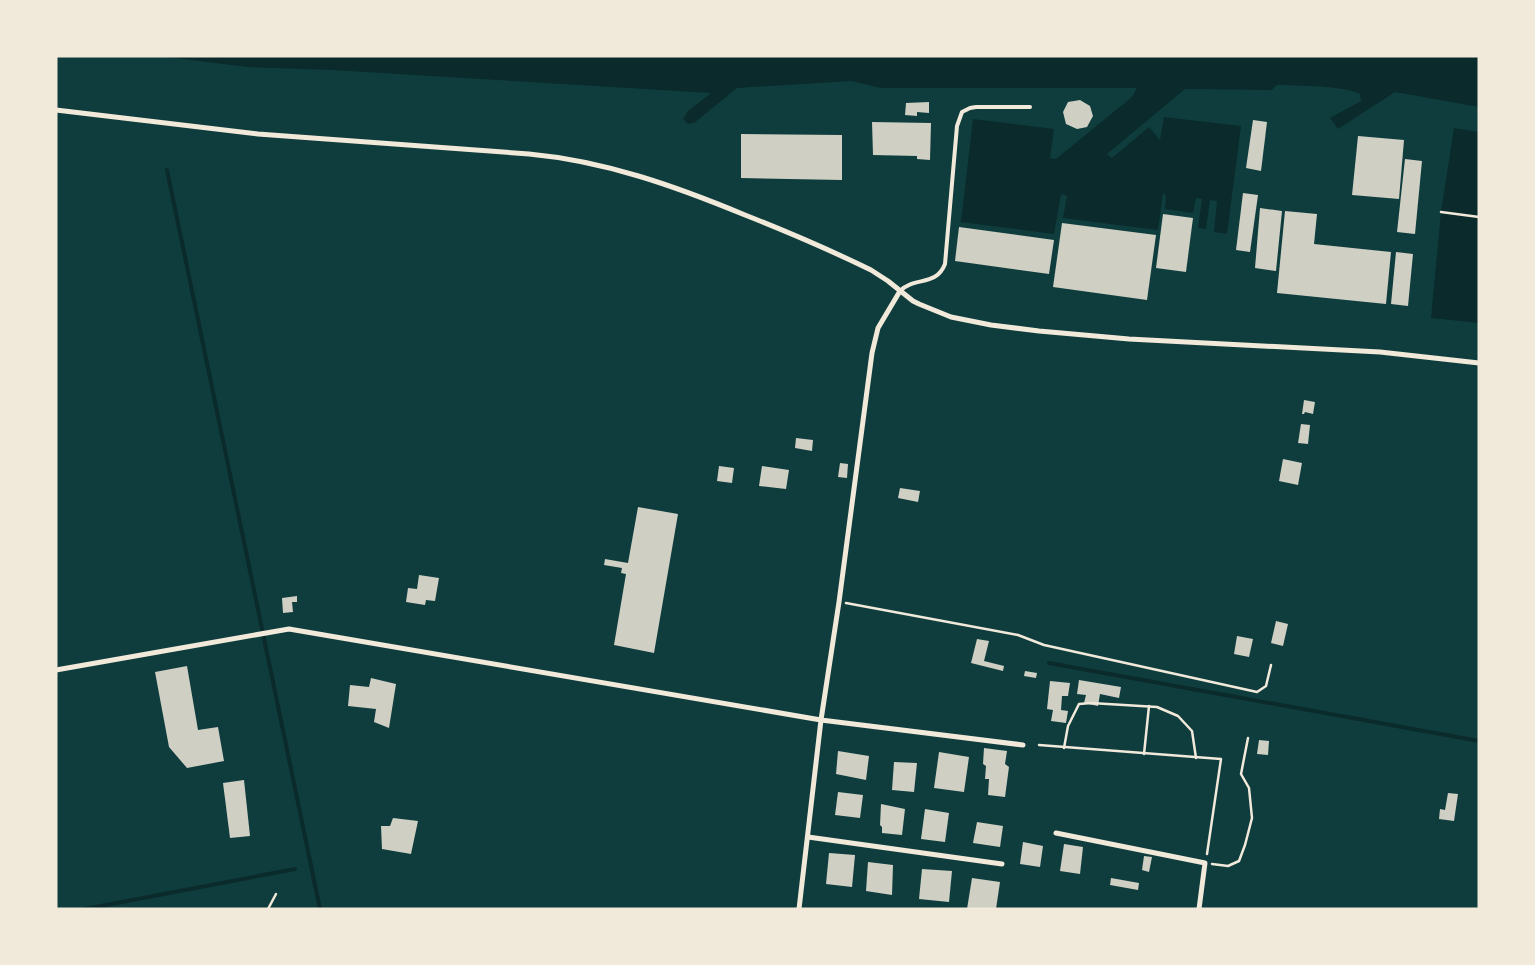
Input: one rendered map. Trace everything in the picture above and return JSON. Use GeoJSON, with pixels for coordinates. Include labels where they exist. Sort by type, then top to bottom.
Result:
{"type":"FeatureCollection","features":[{"type":"Feature","properties":{"kind":"street"},"geometry":{"type":"LineString","coordinates":[[56,110],[258,134],[530,154],[592,163],[667,185],[757,220],[871,270],[913,301],[934,311],[982,324],[1024,330],[1138,339],[1370,351],[1479,363]]}},
{"type":"Feature","properties":{"kind":"street"},"geometry":{"type":"LineString","coordinates":[[799,909],[821,720],[839,602],[872,353],[878,328],[900,292]]}},
{"type":"Feature","properties":{"kind":"street"},"geometry":{"type":"LineString","coordinates":[[56,670],[289,629],[821,720],[1023,745]]}},
{"type":"Feature","properties":{"kind":"street"},"geometry":{"type":"LineString","coordinates":[[1056,833],[1205,863],[1199,909]]}},
{"type":"Feature","properties":{"kind":"street"},"geometry":{"type":"LineString","coordinates":[[808,837],[1002,864]]}},
{"type":"Feature","properties":{"kind":"lane"},"geometry":{"type":"LineString","coordinates":[[900,292],[909,285],[937,276],[941,273],[945,264],[957,126],[962,112],[976,107],[1030,107]]}},
{"type":"Feature","properties":{"kind":"path"},"geometry":{"type":"LineString","coordinates":[[1441,212],[1479,217]]}},
{"type":"Feature","properties":{"kind":"path"},"geometry":{"type":"LineString","coordinates":[[839,602],[1018,635],[1044,645],[1257,692],[1266,686],[1271,665]]}},
{"type":"Feature","properties":{"kind":"path"},"geometry":{"type":"LineString","coordinates":[[1064,748],[1068,726],[1079,704],[1149,706],[1158,707],[1178,716],[1192,731],[1196,758]]}},
{"type":"Feature","properties":{"kind":"path"},"geometry":{"type":"LineString","coordinates":[[1144,754],[1149,706]]}},
{"type":"Feature","properties":{"kind":"path"},"geometry":{"type":"LineString","coordinates":[[1039,745],[1220,760],[1205,863],[1228,866],[1239,861],[1252,818],[1249,788],[1241,774],[1248,738]]}},
{"type":"Feature","properties":{"kind":"path"},"geometry":{"type":"LineString","coordinates":[[268,909],[276,894]]}},
{"type":"Feature","properties":{"kind":"water"},"geometry":{"type":"Polygon","coordinates":[[[159,56],[1479,56],[1479,107],[1395,92],[1338,129],[1330,118],[1361,101],[1360,94],[1331,87],[1277,85],[1272,90],[1185,89],[1107,154],[1112,158],[1149,127],[1160,140],[1164,117],[1241,126],[1227,234],[1214,232],[1217,201],[1210,200],[1206,229],[1198,228],[1202,199],[1196,198],[1193,213],[1165,209],[1166,195],[1163,193],[1158,230],[1063,218],[1067,196],[1061,194],[1054,234],[961,222],[973,119],[1054,129],[1050,158],[1056,159],[1132,97],[1137,88],[881,88],[851,81],[737,88],[694,123],[688,124],[683,119],[688,111],[711,93],[332,70],[248,67],[159,56]]]}},
{"type":"Feature","properties":{"kind":"water"},"geometry":{"type":"Polygon","coordinates":[[[1454,128],[1479,132],[1479,323],[1431,318],[1441,212],[1454,128]]]}},
{"type":"Feature","properties":{"kind":"building"},"geometry":{"type":"Polygon","coordinates":[[[1080,100],[1090,106],[1093,116],[1087,127],[1077,129],[1066,124],[1063,112],[1068,102],[1080,100]]]}},
{"type":"Feature","properties":{"kind":"building"},"geometry":{"type":"Polygon","coordinates":[[[929,102],[929,113],[917,112],[917,116],[905,115],[906,103],[929,102]]]}},
{"type":"Feature","properties":{"kind":"building"},"geometry":{"type":"Polygon","coordinates":[[[1253,120],[1267,122],[1261,171],[1246,168],[1253,120]]]}},
{"type":"Feature","properties":{"kind":"building"},"geometry":{"type":"Polygon","coordinates":[[[872,122],[931,123],[930,160],[917,159],[917,156],[873,155],[872,122]]]}},
{"type":"Feature","properties":{"kind":"building"},"geometry":{"type":"Polygon","coordinates":[[[741,134],[842,135],[842,180],[741,178],[741,134]]]}},
{"type":"Feature","properties":{"kind":"building"},"geometry":{"type":"Polygon","coordinates":[[[1358,136],[1404,140],[1399,199],[1352,195],[1358,136]]]}},
{"type":"Feature","properties":{"kind":"building"},"geometry":{"type":"Polygon","coordinates":[[[1405,159],[1422,161],[1415,234],[1397,232],[1405,159]]]}},
{"type":"Feature","properties":{"kind":"building"},"geometry":{"type":"Polygon","coordinates":[[[1243,193],[1258,195],[1250,252],[1236,250],[1243,193]]]}},
{"type":"Feature","properties":{"kind":"building"},"geometry":{"type":"Polygon","coordinates":[[[1260,208],[1282,211],[1276,271],[1255,268],[1260,208]]]}},
{"type":"Feature","properties":{"kind":"building"},"geometry":{"type":"Polygon","coordinates":[[[1285,211],[1317,214],[1314,244],[1391,252],[1386,304],[1277,293],[1285,211]]]}},
{"type":"Feature","properties":{"kind":"building"},"geometry":{"type":"Polygon","coordinates":[[[1163,214],[1193,218],[1186,272],[1156,268],[1163,214]]]}},
{"type":"Feature","properties":{"kind":"building"},"geometry":{"type":"Polygon","coordinates":[[[1062,223],[1156,235],[1147,300],[1053,287],[1062,223]]]}},
{"type":"Feature","properties":{"kind":"building"},"geometry":{"type":"Polygon","coordinates":[[[959,227],[1054,240],[1049,274],[955,261],[959,227]]]}},
{"type":"Feature","properties":{"kind":"building"},"geometry":{"type":"Polygon","coordinates":[[[1396,252],[1413,254],[1408,306],[1391,304],[1396,252]]]}},
{"type":"Feature","properties":{"kind":"building"},"geometry":{"type":"Polygon","coordinates":[[[1304,400],[1315,402],[1313,414],[1305,412],[1302,414],[1304,400]]]}},
{"type":"Feature","properties":{"kind":"building"},"geometry":{"type":"Polygon","coordinates":[[[1301,424],[1310,425],[1308,444],[1298,443],[1301,424]]]}},
{"type":"Feature","properties":{"kind":"building"},"geometry":{"type":"Polygon","coordinates":[[[796,438],[813,440],[812,451],[795,448],[796,438]]]}},
{"type":"Feature","properties":{"kind":"building"},"geometry":{"type":"Polygon","coordinates":[[[1283,459],[1302,463],[1298,485],[1279,481],[1283,459]]]}},
{"type":"Feature","properties":{"kind":"building"},"geometry":{"type":"Polygon","coordinates":[[[840,463],[848,464],[847,478],[838,477],[840,463]]]}},
{"type":"Feature","properties":{"kind":"building"},"geometry":{"type":"Polygon","coordinates":[[[719,466],[734,468],[732,483],[717,481],[719,466]]]}},
{"type":"Feature","properties":{"kind":"building"},"geometry":{"type":"Polygon","coordinates":[[[762,466],[789,470],[786,489],[759,486],[762,466]]]}},
{"type":"Feature","properties":{"kind":"building"},"geometry":{"type":"Polygon","coordinates":[[[900,488],[920,491],[918,502],[898,498],[900,488]]]}},
{"type":"Feature","properties":{"kind":"building"},"geometry":{"type":"Polygon","coordinates":[[[638,507],[678,514],[654,653],[614,645],[626,574],[621,573],[622,568],[604,565],[605,559],[628,563],[638,507]]]}},
{"type":"Feature","properties":{"kind":"building"},"geometry":{"type":"Polygon","coordinates":[[[419,575],[439,578],[435,601],[426,600],[425,605],[406,602],[408,588],[417,589],[419,575]]]}},
{"type":"Feature","properties":{"kind":"building"},"geometry":{"type":"Polygon","coordinates":[[[297,596],[297,602],[292,602],[293,612],[283,613],[282,598],[297,596]]]}},
{"type":"Feature","properties":{"kind":"building"},"geometry":{"type":"Polygon","coordinates":[[[1276,621],[1288,624],[1283,646],[1271,643],[1276,621]]]}},
{"type":"Feature","properties":{"kind":"building"},"geometry":{"type":"Polygon","coordinates":[[[1237,636],[1253,639],[1249,657],[1234,654],[1237,636]]]}},
{"type":"Feature","properties":{"kind":"building"},"geometry":{"type":"Polygon","coordinates":[[[977,639],[989,641],[984,661],[1004,666],[1003,671],[971,663],[977,639]]]}},
{"type":"Feature","properties":{"kind":"building"},"geometry":{"type":"Polygon","coordinates":[[[187,666],[198,730],[218,727],[224,761],[187,768],[169,747],[155,672],[187,666]]]}},
{"type":"Feature","properties":{"kind":"building"},"geometry":{"type":"Polygon","coordinates":[[[1025,671],[1037,673],[1036,678],[1024,676],[1025,671]]]}},
{"type":"Feature","properties":{"kind":"building"},"geometry":{"type":"Polygon","coordinates":[[[371,678],[396,684],[389,728],[374,722],[376,709],[348,706],[350,685],[369,687],[371,678]]]}},
{"type":"Feature","properties":{"kind":"building"},"geometry":{"type":"Polygon","coordinates":[[[1079,680],[1121,687],[1119,698],[1100,694],[1098,706],[1084,703],[1086,695],[1077,694],[1079,680]]]}},
{"type":"Feature","properties":{"kind":"building"},"geometry":{"type":"Polygon","coordinates":[[[1050,681],[1070,683],[1068,696],[1062,696],[1061,710],[1068,711],[1066,723],[1051,721],[1053,710],[1047,709],[1050,681]]]}},
{"type":"Feature","properties":{"kind":"building"},"geometry":{"type":"Polygon","coordinates":[[[1259,740],[1269,741],[1268,755],[1257,754],[1259,740]]]}},
{"type":"Feature","properties":{"kind":"building"},"geometry":{"type":"Polygon","coordinates":[[[984,748],[1007,751],[1005,764],[1009,767],[1005,797],[988,795],[989,779],[985,779],[986,766],[983,764],[984,748]]]}},
{"type":"Feature","properties":{"kind":"building"},"geometry":{"type":"Polygon","coordinates":[[[838,751],[869,756],[866,780],[836,774],[838,751]]]}},
{"type":"Feature","properties":{"kind":"building"},"geometry":{"type":"Polygon","coordinates":[[[939,752],[969,757],[964,792],[934,788],[939,752]]]}},
{"type":"Feature","properties":{"kind":"building"},"geometry":{"type":"Polygon","coordinates":[[[894,762],[917,763],[914,792],[892,790],[894,762]]]}},
{"type":"Feature","properties":{"kind":"building"},"geometry":{"type":"Polygon","coordinates":[[[244,780],[250,836],[230,838],[223,783],[244,780]]]}},
{"type":"Feature","properties":{"kind":"building"},"geometry":{"type":"Polygon","coordinates":[[[838,792],[863,795],[860,818],[835,815],[838,792]]]}},
{"type":"Feature","properties":{"kind":"building"},"geometry":{"type":"Polygon","coordinates":[[[1448,793],[1458,794],[1454,821],[1439,819],[1440,809],[1445,810],[1448,793]]]}},
{"type":"Feature","properties":{"kind":"building"},"geometry":{"type":"Polygon","coordinates":[[[881,804],[905,809],[902,835],[882,833],[880,825],[881,804]]]}},
{"type":"Feature","properties":{"kind":"building"},"geometry":{"type":"Polygon","coordinates":[[[925,809],[949,813],[945,842],[921,839],[925,809]]]}},
{"type":"Feature","properties":{"kind":"building"},"geometry":{"type":"Polygon","coordinates":[[[393,818],[418,821],[411,854],[382,849],[381,826],[390,826],[393,818]]]}},
{"type":"Feature","properties":{"kind":"building"},"geometry":{"type":"Polygon","coordinates":[[[977,822],[1003,826],[1000,847],[973,843],[977,822]]]}},
{"type":"Feature","properties":{"kind":"building"},"geometry":{"type":"Polygon","coordinates":[[[1023,842],[1043,846],[1040,867],[1020,864],[1023,842]]]}},
{"type":"Feature","properties":{"kind":"building"},"geometry":{"type":"Polygon","coordinates":[[[1064,844],[1083,847],[1080,874],[1060,871],[1064,844]]]}},
{"type":"Feature","properties":{"kind":"building"},"geometry":{"type":"Polygon","coordinates":[[[829,853],[855,855],[852,887],[826,884],[829,853]]]}},
{"type":"Feature","properties":{"kind":"building"},"geometry":{"type":"Polygon","coordinates":[[[1144,856],[1152,857],[1149,872],[1142,870],[1144,856]]]}},
{"type":"Feature","properties":{"kind":"building"},"geometry":{"type":"Polygon","coordinates":[[[868,862],[893,865],[892,895],[866,891],[868,862]]]}},
{"type":"Feature","properties":{"kind":"building"},"geometry":{"type":"Polygon","coordinates":[[[922,869],[952,871],[949,902],[919,899],[922,869]]]}},
{"type":"Feature","properties":{"kind":"building"},"geometry":{"type":"Polygon","coordinates":[[[972,878],[1000,882],[996,909],[967,909],[972,878]]]}},
{"type":"Feature","properties":{"kind":"building"},"geometry":{"type":"Polygon","coordinates":[[[1111,878],[1139,883],[1138,890],[1110,885],[1111,878]]]}},
{"type":"Feature","properties":{"kind":"waterway"},"geometry":{"type":"LineString","coordinates":[[167,170],[320,909]]}},
{"type":"Feature","properties":{"kind":"waterway"},"geometry":{"type":"LineString","coordinates":[[1049,663],[1479,741]]}},
{"type":"Feature","properties":{"kind":"waterway"},"geometry":{"type":"LineString","coordinates":[[85,909],[295,869]]}}]}
